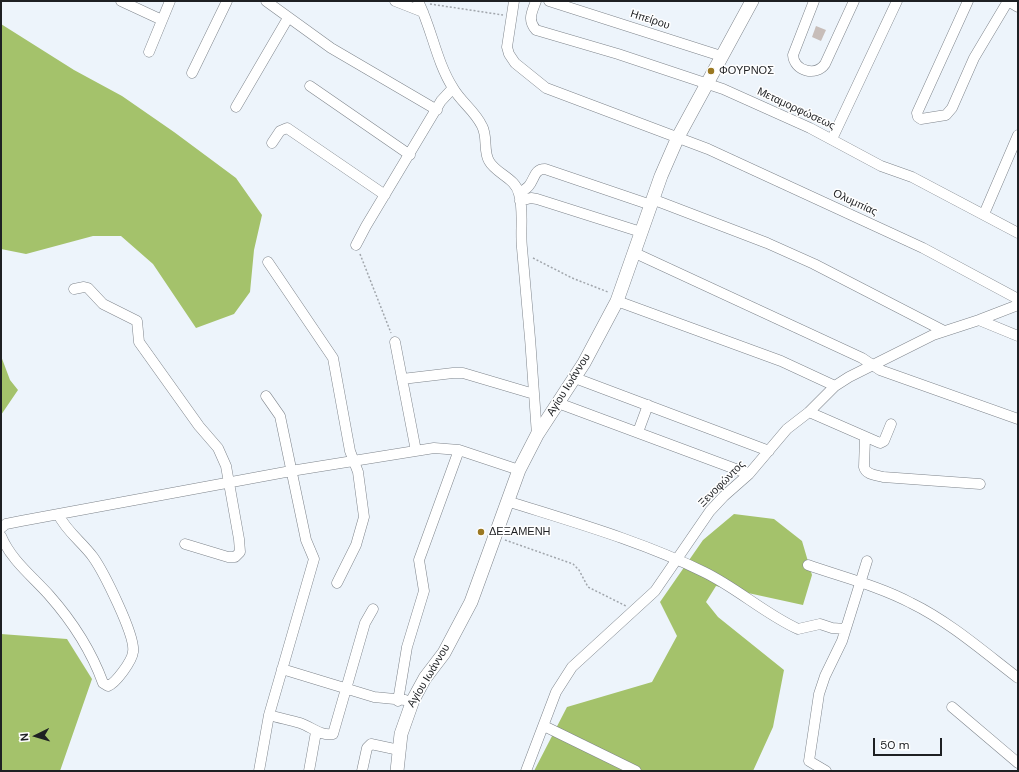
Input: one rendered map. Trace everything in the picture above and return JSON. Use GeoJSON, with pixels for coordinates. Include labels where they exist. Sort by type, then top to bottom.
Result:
{"type":"FeatureCollection","features":[{"type":"Feature","properties":{"kind":"street"},"geometry":{"type":"LineString","coordinates":[[121,1],[162,20]]}},
{"type":"Feature","properties":{"kind":"street"},"geometry":{"type":"LineString","coordinates":[[149,52],[170,1]]}},
{"type":"Feature","properties":{"kind":"street"},"geometry":{"type":"LineString","coordinates":[[192,72],[227,1]]}},
{"type":"Feature","properties":{"kind":"street"},"geometry":{"type":"LineString","coordinates":[[266,1],[331,48],[437,110]]}},
{"type":"Feature","properties":{"kind":"street"},"geometry":{"type":"LineString","coordinates":[[395,1],[420,6],[442,67],[453,88],[474,113],[482,127],[486,138],[486,153],[489,162],[510,180],[520,197],[523,256],[537,435]]}},
{"type":"Feature","properties":{"kind":"street"},"geometry":{"type":"LineString","coordinates":[[513,14],[514,1]]}},
{"type":"Feature","properties":{"kind":"street","name":"Μεταμορφώσεως"},"geometry":{"type":"LineString","coordinates":[[536,1],[530,17],[531,25],[536,30],[618,54],[739,95],[832,139],[881,166],[912,177],[1018,233]]}},
{"type":"Feature","properties":{"kind":"street","name":"Ηπείρου"},"geometry":{"type":"LineString","coordinates":[[549,1],[721,56]]}},
{"type":"Feature","properties":{"kind":"street","name":"Αγίου Ιωάννου"},"geometry":{"type":"LineString","coordinates":[[397,771],[401,734],[412,700],[425,678],[444,653],[471,602],[519,470],[537,435],[575,378],[618,299],[652,202],[678,137],[706,83],[752,1]]}},
{"type":"Feature","properties":{"kind":"street"},"geometry":{"type":"LineString","coordinates":[[814,1],[793,56],[796,65],[805,70],[817,72],[826,64],[854,1]]}},
{"type":"Feature","properties":{"kind":"street"},"geometry":{"type":"LineString","coordinates":[[832,139],[897,1]]}},
{"type":"Feature","properties":{"kind":"street"},"geometry":{"type":"LineString","coordinates":[[968,1],[917,113],[920,119],[946,115],[952,108],[974,58],[1008,1],[1018,7]]}},
{"type":"Feature","properties":{"kind":"street","name":"Ολυμπίας"},"geometry":{"type":"LineString","coordinates":[[513,14],[507,47],[509,54],[515,63],[538,82],[557,93],[678,137],[923,248],[1018,299]]}},
{"type":"Feature","properties":{"kind":"street"},"geometry":{"type":"LineString","coordinates":[[236,107],[288,18]]}},
{"type":"Feature","properties":{"kind":"street"},"geometry":{"type":"LineString","coordinates":[[310,86],[410,155]]}},
{"type":"Feature","properties":{"kind":"street"},"geometry":{"type":"LineString","coordinates":[[356,245],[441,101],[453,88]]}},
{"type":"Feature","properties":{"kind":"street"},"geometry":{"type":"LineString","coordinates":[[272,143],[280,131],[287,128],[385,195]]}},
{"type":"Feature","properties":{"kind":"street"},"geometry":{"type":"LineString","coordinates":[[984,214],[1018,135]]}},
{"type":"Feature","properties":{"kind":"street"},"geometry":{"type":"LineString","coordinates":[[520,197],[531,185],[536,172],[540,169],[545,169],[652,202],[767,243],[814,264],[944,331]]}},
{"type":"Feature","properties":{"kind":"street"},"geometry":{"type":"LineString","coordinates":[[520,197],[537,199],[641,232]]}},
{"type":"Feature","properties":{"kind":"street"},"geometry":{"type":"LineString","coordinates":[[635,253],[862,358],[880,370],[1018,419]]}},
{"type":"Feature","properties":{"kind":"street"},"geometry":{"type":"LineString","coordinates":[[268,262],[333,358],[350,451],[358,472],[364,517],[356,545],[337,583]]}},
{"type":"Feature","properties":{"kind":"street"},"geometry":{"type":"LineString","coordinates":[[74,289],[84,287],[88,288],[103,304],[137,321],[139,342],[200,426],[218,448],[226,466],[240,539],[240,552],[235,557],[228,557],[185,544]]}},
{"type":"Feature","properties":{"kind":"street"},"geometry":{"type":"LineString","coordinates":[[618,299],[781,361],[835,386]]}},
{"type":"Feature","properties":{"kind":"street","name":"Ξενοφώντος"},"geometry":{"type":"LineString","coordinates":[[526,771],[556,692],[572,666],[655,591],[710,511],[724,496],[749,474],[787,429],[809,412],[835,386],[872,365],[944,331],[980,320],[1018,305]]}},
{"type":"Feature","properties":{"kind":"street"},"geometry":{"type":"LineString","coordinates":[[980,320],[1018,336]]}},
{"type":"Feature","properties":{"kind":"street"},"geometry":{"type":"LineString","coordinates":[[395,342],[416,451]]}},
{"type":"Feature","properties":{"kind":"street"},"geometry":{"type":"LineString","coordinates":[[402,379],[453,372],[463,373],[534,394]]}},
{"type":"Feature","properties":{"kind":"street"},"geometry":{"type":"LineString","coordinates":[[575,378],[769,451]]}},
{"type":"Feature","properties":{"kind":"street"},"geometry":{"type":"LineString","coordinates":[[259,771],[269,715],[314,559],[306,540],[280,416],[266,396]]}},
{"type":"Feature","properties":{"kind":"street"},"geometry":{"type":"LineString","coordinates":[[558,403],[749,474]]}},
{"type":"Feature","properties":{"kind":"street"},"geometry":{"type":"LineString","coordinates":[[638,432],[648,405]]}},
{"type":"Feature","properties":{"kind":"street"},"geometry":{"type":"LineString","coordinates":[[809,412],[865,438],[882,443],[890,424]]}},
{"type":"Feature","properties":{"kind":"street"},"geometry":{"type":"LineString","coordinates":[[865,438],[864,467],[865,471],[869,474],[883,477],[980,484]]}},
{"type":"Feature","properties":{"kind":"street"},"geometry":{"type":"LineString","coordinates":[[1,528],[6,524],[58,514],[291,471],[434,448],[459,450],[519,470]]}},
{"type":"Feature","properties":{"kind":"street"},"geometry":{"type":"LineString","coordinates":[[398,701],[407,647],[424,591],[418,560],[459,450]]}},
{"type":"Feature","properties":{"kind":"street"},"geometry":{"type":"LineString","coordinates":[[507,500],[633,542],[678,559],[734,588],[798,629],[820,624],[832,628],[845,629]]}},
{"type":"Feature","properties":{"kind":"street"},"geometry":{"type":"LineString","coordinates":[[1,536],[10,553],[49,595],[72,624],[90,653],[103,683],[108,686],[113,684],[131,658],[133,652],[133,642],[122,612],[94,558],[62,523],[58,514]]}},
{"type":"Feature","properties":{"kind":"street"},"geometry":{"type":"LineString","coordinates":[[826,771],[809,761],[819,694],[825,676],[842,641],[867,561]]}},
{"type":"Feature","properties":{"kind":"street"},"geometry":{"type":"LineString","coordinates":[[808,564],[911,602],[937,618],[1018,678]]}},
{"type":"Feature","properties":{"kind":"street"},"geometry":{"type":"LineString","coordinates":[[269,715],[301,724],[316,732],[333,734],[365,623],[373,609]]}},
{"type":"Feature","properties":{"kind":"street"},"geometry":{"type":"LineString","coordinates":[[282,669],[374,697],[398,701],[412,700]]}},
{"type":"Feature","properties":{"kind":"street"},"geometry":{"type":"LineString","coordinates":[[952,707],[1018,763]]}},
{"type":"Feature","properties":{"kind":"street"},"geometry":{"type":"LineString","coordinates":[[544,726],[636,771]]}},
{"type":"Feature","properties":{"kind":"street"},"geometry":{"type":"LineString","coordinates":[[309,771],[316,732]]}},
{"type":"Feature","properties":{"kind":"street"},"geometry":{"type":"LineString","coordinates":[[362,771],[367,748],[371,744],[399,750]]}},
{"type":"Feature","properties":{"kind":"path"},"geometry":{"type":"LineString","coordinates":[[420,6],[433,4],[497,15],[513,14]]}},
{"type":"Feature","properties":{"kind":"path"},"geometry":{"type":"LineString","coordinates":[[356,245],[395,342]]}},
{"type":"Feature","properties":{"kind":"path"},"geometry":{"type":"LineString","coordinates":[[523,256],[538,260],[572,278],[618,299]]}},
{"type":"Feature","properties":{"kind":"path"},"geometry":{"type":"LineString","coordinates":[[496,533],[507,542],[536,550],[573,564],[588,586],[635,610]]}},
{"type":"Feature","properties":{"kind":"green space"},"geometry":{"type":"Polygon","coordinates":[[[1,24],[74,70],[122,96],[236,178],[262,215],[254,250],[250,292],[234,314],[196,328],[153,264],[121,236],[93,236],[26,254],[1,249],[1,24]]]}},
{"type":"Feature","properties":{"kind":"green space"},"geometry":{"type":"Polygon","coordinates":[[[1,356],[10,380],[18,390],[1,415],[1,356]]]}},
{"type":"Feature","properties":{"kind":"green space"},"geometry":{"type":"Polygon","coordinates":[[[734,514],[774,519],[802,541],[812,575],[803,605],[716,586],[706,602],[718,617],[784,670],[773,727],[753,771],[534,771],[567,707],[652,682],[677,636],[660,602],[703,540],[734,514]]]}},
{"type":"Feature","properties":{"kind":"green space"},"geometry":{"type":"Polygon","coordinates":[[[1,634],[67,639],[92,679],[60,771],[1,771],[1,634]]]}},
{"type":"Feature","properties":{"kind":"building"},"geometry":{"type":"Polygon","coordinates":[[[816,26],[826,30],[821,41],[812,37],[816,26]]]}},
{"type":"Feature","properties":{"kind":"place","name":"ΦΟΥΡΝΟΣ"},"geometry":{"type":"Point","coordinates":[711,71]}},
{"type":"Feature","properties":{"kind":"place","name":"ΔΕΞΑΜΕΝΗ"},"geometry":{"type":"Point","coordinates":[481,532]}}]}
